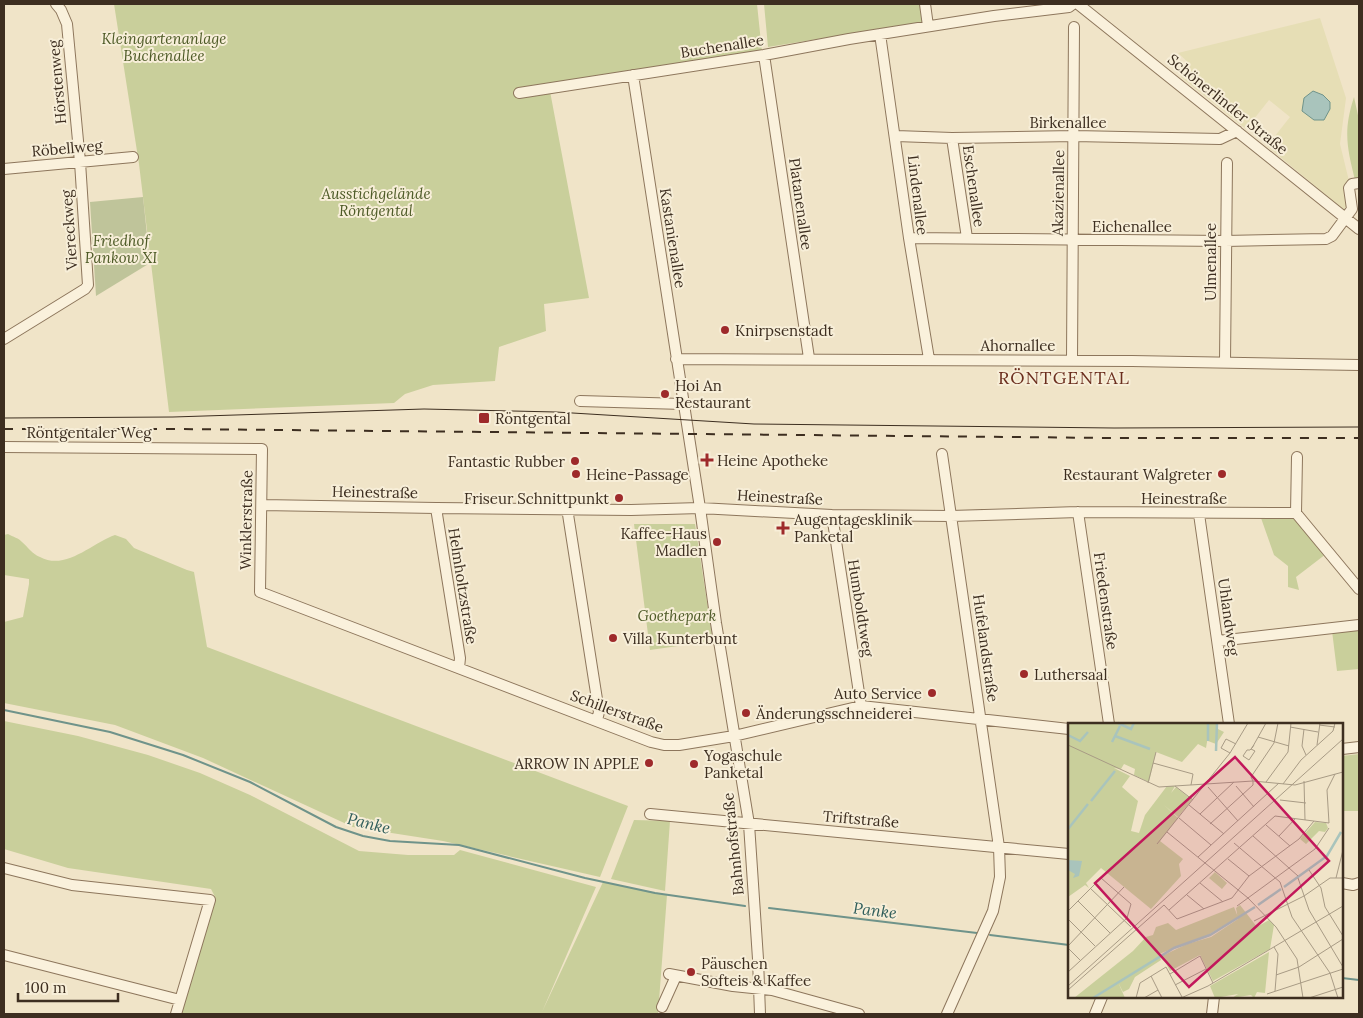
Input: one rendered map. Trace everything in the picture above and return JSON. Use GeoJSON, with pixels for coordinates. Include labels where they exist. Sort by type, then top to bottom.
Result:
{"type":"FeatureCollection","features":[{"type":"Feature","properties":{"kind":"street","name":"Hörstenweg"},"geometry":{"type":"LineString","coordinates":[[56,4],[67,24],[80,162]]}},
{"type":"Feature","properties":{"kind":"street"},"geometry":{"type":"LineString","coordinates":[[924,4],[928,26]]}},
{"type":"Feature","properties":{"kind":"street","name":"Buchenallee"},"geometry":{"type":"LineString","coordinates":[[519,93],[764,55],[1029,10],[1069,7],[1073,4]]}},
{"type":"Feature","properties":{"kind":"street","name":"Schönerlinder Straße"},"geometry":{"type":"LineString","coordinates":[[1078,4],[1359,229]]}},
{"type":"Feature","properties":{"kind":"street","name":"Akazienallee"},"geometry":{"type":"LineString","coordinates":[[1072,360],[1074,27]]}},
{"type":"Feature","properties":{"kind":"street","name":"Lindenallee"},"geometry":{"type":"LineString","coordinates":[[880,34],[909,238],[929,359]]}},
{"type":"Feature","properties":{"kind":"street","name":"Platanenallee"},"geometry":{"type":"LineString","coordinates":[[764,55],[809,358]]}},
{"type":"Feature","properties":{"kind":"street","name":"Kastanienallee"},"geometry":{"type":"LineString","coordinates":[[633,75],[683,404]]}},
{"type":"Feature","properties":{"kind":"street","name":"Birkenallee"},"geometry":{"type":"LineString","coordinates":[[896,136],[952,138],[1074,136],[1220,139],[1237,130]]}},
{"type":"Feature","properties":{"kind":"street","name":"Eschenallee"},"geometry":{"type":"LineString","coordinates":[[952,138],[967,238]]}},
{"type":"Feature","properties":{"kind":"street","name":"Röbellweg"},"geometry":{"type":"LineString","coordinates":[[4,169],[133,157]]}},
{"type":"Feature","properties":{"kind":"street","name":"Viereckweg"},"geometry":{"type":"LineString","coordinates":[[4,339],[87,287],[80,162]]}},
{"type":"Feature","properties":{"kind":"street","name":"Ulmenallee"},"geometry":{"type":"LineString","coordinates":[[1225,362],[1227,163]]}},
{"type":"Feature","properties":{"kind":"street"},"geometry":{"type":"LineString","coordinates":[[1346,218],[1352,209],[1349,188],[1352,184],[1359,183]]}},
{"type":"Feature","properties":{"kind":"street","name":"Eichenallee"},"geometry":{"type":"LineString","coordinates":[[909,238],[1225,241],[1326,239],[1332,236],[1346,218]]}},
{"type":"Feature","properties":{"kind":"street","name":"Ahornallee"},"geometry":{"type":"LineString","coordinates":[[676,359],[1072,360],[1359,365]]}},
{"type":"Feature","properties":{"kind":"street"},"geometry":{"type":"LineString","coordinates":[[580,401],[683,404]]}},
{"type":"Feature","properties":{"kind":"street","name":"Bahnhofstraße"},"geometry":{"type":"LineString","coordinates":[[683,404],[749,824],[760,988],[760,1014]]}},
{"type":"Feature","properties":{"kind":"street","name":"Röntgentaler Weg"},"geometry":{"type":"LineString","coordinates":[[4,447],[262,449]]}},
{"type":"Feature","properties":{"kind":"street","name":"Winklerstraße"},"geometry":{"type":"LineString","coordinates":[[260,592],[262,449]]}},
{"type":"Feature","properties":{"kind":"street","name":"Hufelandstraße"},"geometry":{"type":"LineString","coordinates":[[942,454],[1000,847],[1000,877],[993,910],[947,1014]]}},
{"type":"Feature","properties":{"kind":"street"},"geometry":{"type":"LineString","coordinates":[[1297,457],[1296,513],[1359,589]]}},
{"type":"Feature","properties":{"kind":"street","name":"Heinestraße"},"geometry":{"type":"LineString","coordinates":[[262,505],[631,510],[700,508],[832,515],[951,516],[1078,512],[1296,513]]}},
{"type":"Feature","properties":{"kind":"street","name":"Helmholtzstraße"},"geometry":{"type":"LineString","coordinates":[[436,508],[460,658],[459,668]]}},
{"type":"Feature","properties":{"kind":"street"},"geometry":{"type":"LineString","coordinates":[[567,508],[599,712],[597,720]]}},
{"type":"Feature","properties":{"kind":"street","name":"Friedenstraße"},"geometry":{"type":"LineString","coordinates":[[1078,512],[1109,723]]}},
{"type":"Feature","properties":{"kind":"street","name":"Uhlandweg"},"geometry":{"type":"LineString","coordinates":[[1199,514],[1228,723]]}},
{"type":"Feature","properties":{"kind":"street","name":"Humboldtweg"},"geometry":{"type":"LineString","coordinates":[[832,515],[861,706]]}},
{"type":"Feature","properties":{"kind":"street","name":"Schillerstraße"},"geometry":{"type":"LineString","coordinates":[[260,592],[651,742],[664,745],[678,745],[734,736],[861,706],[1068,729]]}},
{"type":"Feature","properties":{"kind":"street"},"geometry":{"type":"LineString","coordinates":[[1218,641],[1359,625]]}},
{"type":"Feature","properties":{"kind":"street"},"geometry":{"type":"LineString","coordinates":[[1343,749],[1359,747]]}},
{"type":"Feature","properties":{"kind":"street","name":"Triftstraße"},"geometry":{"type":"LineString","coordinates":[[650,814],[1068,854]]}},
{"type":"Feature","properties":{"kind":"street"},"geometry":{"type":"LineString","coordinates":[[4,868],[72,885],[210,900],[176,1014]]}},
{"type":"Feature","properties":{"kind":"street"},"geometry":{"type":"LineString","coordinates":[[1343,883],[1354,885],[1359,883]]}},
{"type":"Feature","properties":{"kind":"street"},"geometry":{"type":"LineString","coordinates":[[4,955],[180,1000]]}},
{"type":"Feature","properties":{"kind":"street"},"geometry":{"type":"LineString","coordinates":[[662,1007],[673,975],[733,986],[772,990],[859,1014]]}},
{"type":"Feature","properties":{"kind":"street"},"geometry":{"type":"LineString","coordinates":[[1095,1014],[1102,998]]}},
{"type":"Feature","properties":{"kind":"street"},"geometry":{"type":"LineString","coordinates":[[1212,1014],[1214,998]]}},
{"type":"Feature","properties":{"kind":"shaded area"},"geometry":{"type":"Polygon","coordinates":[[[1320,18],[1346,98],[1340,144],[1349,181],[1348,204],[1344,210],[1267,146],[1290,117],[1269,100],[1246,129],[1181,77],[1191,65],[1178,53],[1320,18]]]}},
{"type":"Feature","properties":{"kind":"green space","name":"Ausstichgelände Röntgental"},"geometry":{"type":"Polygon","coordinates":[[[114,4],[757,4],[762,52],[549,86],[589,298],[544,304],[546,331],[499,347],[495,381],[433,385],[405,394],[394,403],[169,412],[139,164],[114,4]]]}},
{"type":"Feature","properties":{"kind":"green space"},"geometry":{"type":"Polygon","coordinates":[[[764,4],[921,4],[924,22],[768,47],[764,4]]]}},
{"type":"Feature","properties":{"kind":"green space"},"geometry":{"type":"Polygon","coordinates":[[[1354,97],[1359,120],[1359,179],[1355,180],[1347,139],[1348,120],[1354,97]]]}},
{"type":"Feature","properties":{"kind":"green space","name":"Friedhof Pankow XI"},"geometry":{"type":"Polygon","coordinates":[[[143,197],[150,263],[96,296],[90,202],[143,197]]]}},
{"type":"Feature","properties":{"kind":"green space"},"geometry":{"type":"Polygon","coordinates":[[[1295,516],[1326,554],[1296,577],[1299,590],[1288,587],[1288,566],[1274,555],[1261,518],[1295,516]]]}},
{"type":"Feature","properties":{"kind":"green space","name":"Goethepark"},"geometry":{"type":"Polygon","coordinates":[[[634,524],[695,524],[713,641],[650,650],[634,524]]]}},
{"type":"Feature","properties":{"kind":"green space"},"geometry":{"type":"Polygon","coordinates":[[[8,534],[19,539],[37,556],[59,561],[79,554],[115,535],[126,539],[134,548],[194,572],[207,647],[628,806],[600,877],[443,841],[353,827],[203,758],[115,725],[4,703],[4,622],[23,617],[29,584],[29,579],[4,575],[4,535],[8,534]]]}},
{"type":"Feature","properties":{"kind":"green space"},"geometry":{"type":"Polygon","coordinates":[[[1359,628],[1359,669],[1337,671],[1332,631],[1359,628]]]}},
{"type":"Feature","properties":{"kind":"green space"},"geometry":{"type":"Polygon","coordinates":[[[4,721],[78,736],[148,755],[200,773],[250,795],[359,851],[408,855],[454,855],[460,850],[596,887],[542,1012],[603,882],[667,895],[658,1014],[181,1014],[215,897],[211,889],[68,868],[4,849],[4,721]]]}},
{"type":"Feature","properties":{"kind":"green space"},"geometry":{"type":"Polygon","coordinates":[[[1359,754],[1359,811],[1343,811],[1343,756],[1359,754]]]}},
{"type":"Feature","properties":{"kind":"green space"},"geometry":{"type":"Polygon","coordinates":[[[634,820],[670,821],[665,891],[611,879],[634,820]]]}},
{"type":"Feature","properties":{"kind":"water"},"geometry":{"type":"Polygon","coordinates":[[[1313,91],[1323,95],[1330,102],[1330,109],[1324,120],[1314,120],[1302,111],[1304,98],[1313,91]]]}},
{"type":"Feature","properties":{"kind":"waterway","name":"Panke"},"geometry":{"type":"LineString","coordinates":[[4,710],[110,732],[183,755],[250,782],[336,827],[363,836],[390,841],[459,845],[585,878],[655,893],[745,906]]}},
{"type":"Feature","properties":{"kind":"waterway","name":"Panke"},"geometry":{"type":"LineString","coordinates":[[769,908],[977,933]]}},
{"type":"Feature","properties":{"kind":"waterway","name":"Panke"},"geometry":{"type":"LineString","coordinates":[[990,935],[1068,945]]}},
{"type":"Feature","properties":{"kind":"waterway","name":"Panke"},"geometry":{"type":"LineString","coordinates":[[1343,978],[1359,980]]}},
{"type":"Feature","properties":{"kind":"tram line"},"geometry":{"type":"LineString","coordinates":[[4,418],[173,417],[424,409],[556,412],[754,424],[1114,428],[1359,427]]}},
{"type":"Feature","properties":{"kind":"railway"},"geometry":{"type":"LineString","coordinates":[[4,429],[1114,438],[1359,438]]}},
{"type":"Feature","properties":{"kind":"place","name":"Knirpsenstadt"},"geometry":{"type":"Point","coordinates":[725,330]}},
{"type":"Feature","properties":{"kind":"place","name":"Hoi An Restaurant"},"geometry":{"type":"Point","coordinates":[665,394]}},
{"type":"Feature","properties":{"kind":"place","name":"Röntgental"},"geometry":{"type":"Point","coordinates":[484,418]}},
{"type":"Feature","properties":{"kind":"place","name":"Heine Apotheke"},"geometry":{"type":"Point","coordinates":[707,460]}},
{"type":"Feature","properties":{"kind":"place","name":"Fantastic Rubber"},"geometry":{"type":"Point","coordinates":[575,461]}},
{"type":"Feature","properties":{"kind":"place","name":"Heine-Passage"},"geometry":{"type":"Point","coordinates":[576,474]}},
{"type":"Feature","properties":{"kind":"place","name":"Restaurant Walgreter"},"geometry":{"type":"Point","coordinates":[1222,474]}},
{"type":"Feature","properties":{"kind":"place","name":"Friseur Schnittpunkt"},"geometry":{"type":"Point","coordinates":[619,498]}},
{"type":"Feature","properties":{"kind":"place","name":"Augentagesklinik Panketal"},"geometry":{"type":"Point","coordinates":[783,528]}},
{"type":"Feature","properties":{"kind":"place","name":"Kaffee-Haus Madlen"},"geometry":{"type":"Point","coordinates":[717,542]}},
{"type":"Feature","properties":{"kind":"place","name":"Villa Kunterbunt"},"geometry":{"type":"Point","coordinates":[613,638]}},
{"type":"Feature","properties":{"kind":"place","name":"Luthersaal"},"geometry":{"type":"Point","coordinates":[1024,674]}},
{"type":"Feature","properties":{"kind":"place","name":"Auto Service"},"geometry":{"type":"Point","coordinates":[932,693]}},
{"type":"Feature","properties":{"kind":"place","name":"Änderungsschneiderei"},"geometry":{"type":"Point","coordinates":[746,713]}},
{"type":"Feature","properties":{"kind":"place","name":"ARROW IN APPLE"},"geometry":{"type":"Point","coordinates":[649,763]}},
{"type":"Feature","properties":{"kind":"place","name":"Yogaschule Panketal"},"geometry":{"type":"Point","coordinates":[694,764]}},
{"type":"Feature","properties":{"kind":"place","name":"Päuschen Softeis & Kaffee"},"geometry":{"type":"Point","coordinates":[691,972]}},
{"type":"Feature","properties":{"kind":"district","name":"RÖNTGENTAL"},"geometry":{"type":"Point","coordinates":[1064,377]}},
{"type":"Feature","properties":{"kind":"park label","name":"Kleingartenanlage Buchenallee"},"geometry":{"type":"Point","coordinates":[164,46]}}]}
